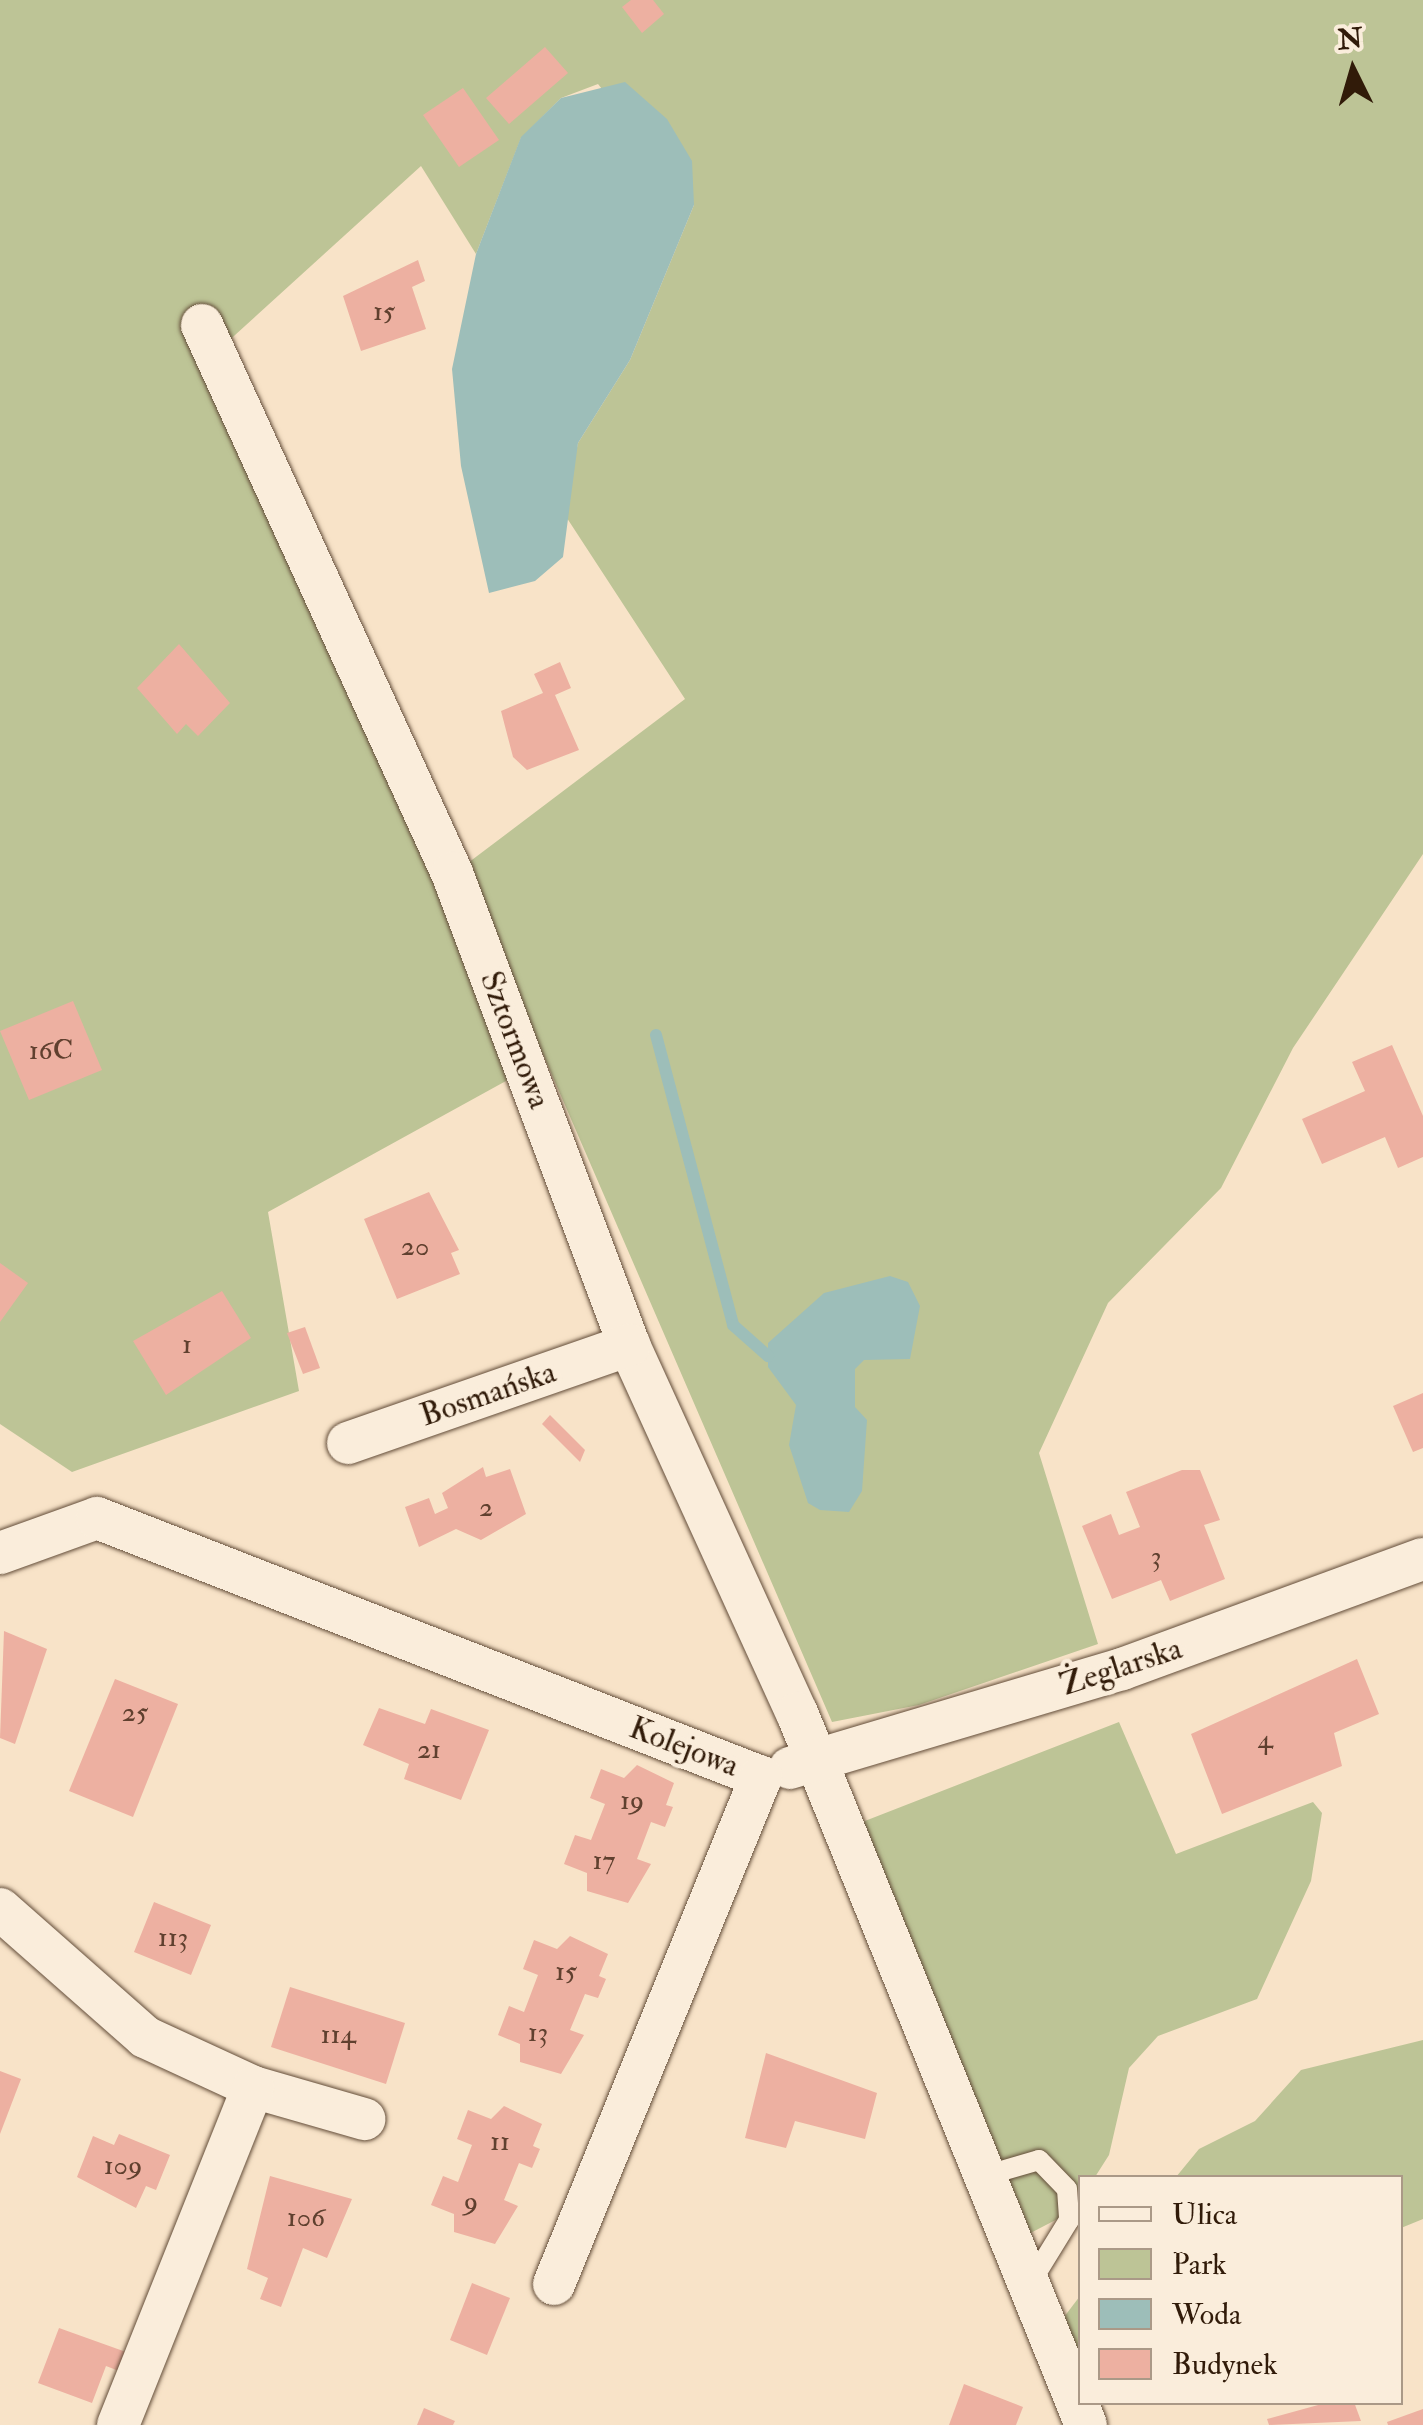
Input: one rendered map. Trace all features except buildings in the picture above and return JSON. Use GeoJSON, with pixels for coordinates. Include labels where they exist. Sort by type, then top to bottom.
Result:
{"type":"FeatureCollection","features":[{"type":"Feature","properties":{"kind":"street","name":"Sztormowa"},"geometry":{"type":"LineString","coordinates":[[202,325],[452,873],[628,1345],[814,1760]]}},
{"type":"Feature","properties":{"kind":"street","name":"Bosmańska"},"geometry":{"type":"LineString","coordinates":[[348,1443],[628,1345]]}},
{"type":"Feature","properties":{"kind":"street","name":"Kolejowa"},"geometry":{"type":"LineString","coordinates":[[0,1553],[97,1518],[761,1777],[554,2284]]}},
{"type":"Feature","properties":{"kind":"street","name":"Żeglarska"},"geometry":{"type":"LineString","coordinates":[[761,1777],[1122,1669],[1423,1559]]}},
{"type":"Feature","properties":{"kind":"street"},"geometry":{"type":"LineString","coordinates":[[814,1760],[1086,2425]]}},
{"type":"Feature","properties":{"kind":"street"},"geometry":{"type":"LineString","coordinates":[[0,1910],[144,2037],[252,2087],[364,2119]]}},
{"type":"Feature","properties":{"kind":"street"},"geometry":{"type":"LineString","coordinates":[[118,2425],[252,2087]]}},
{"type":"Feature","properties":{"kind":"lane"},"geometry":{"type":"LineString","coordinates":[[984,2176],[1038,2160],[1067,2189],[1070,2220],[1030,2285]]}},
{"type":"Feature","properties":{"kind":"green space"},"geometry":{"type":"Polygon","coordinates":[[[0,0],[1423,0],[1423,854],[1293,1048],[1221,1188],[1108,1303],[1039,1453],[1098,1644],[919,1705],[832,1722],[542,1052],[517,1075],[268,1212],[299,1391],[72,1472],[0,1424],[0,0]],[[598,84],[561,98],[521,138],[476,254],[421,166],[213,355],[436,887],[685,699],[563,512],[578,443],[630,360],[694,205],[598,84]]]}},
{"type":"Feature","properties":{"kind":"green space"},"geometry":{"type":"Polygon","coordinates":[[[1119,1722],[1176,1854],[1313,1802],[1322,1813],[1311,1881],[1257,1999],[1158,2036],[1129,2068],[1109,2155],[1096,2175],[1078,2175],[1073,2211],[1015,2241],[852,1826],[1119,1722]]]}},
{"type":"Feature","properties":{"kind":"green space"},"geometry":{"type":"Polygon","coordinates":[[[1423,2040],[1423,2219],[1403,2227],[1403,2175],[1178,2175],[1199,2149],[1255,2121],[1301,2070],[1423,2040]]]}},
{"type":"Feature","properties":{"kind":"green space"},"geometry":{"type":"Polygon","coordinates":[[[1078,2299],[1078,2352],[1064,2317],[1078,2299]]]}},
{"type":"Feature","properties":{"kind":"water"},"geometry":{"type":"Polygon","coordinates":[[[625,82],[667,119],[692,161],[694,205],[630,360],[578,443],[563,557],[535,581],[489,593],[461,466],[452,369],[476,254],[521,137],[561,98],[625,82]]]}},
{"type":"Feature","properties":{"kind":"water"},"geometry":{"type":"Polygon","coordinates":[[[890,1276],[908,1282],[920,1306],[910,1359],[864,1360],[855,1369],[855,1407],[867,1420],[862,1491],[849,1512],[820,1510],[808,1503],[789,1445],[796,1405],[768,1367],[768,1343],[824,1293],[890,1276]]]}},
{"type":"Feature","properties":{"kind":"waterway"},"geometry":{"type":"LineString","coordinates":[[656,1035],[733,1325],[768,1356]]}}]}
